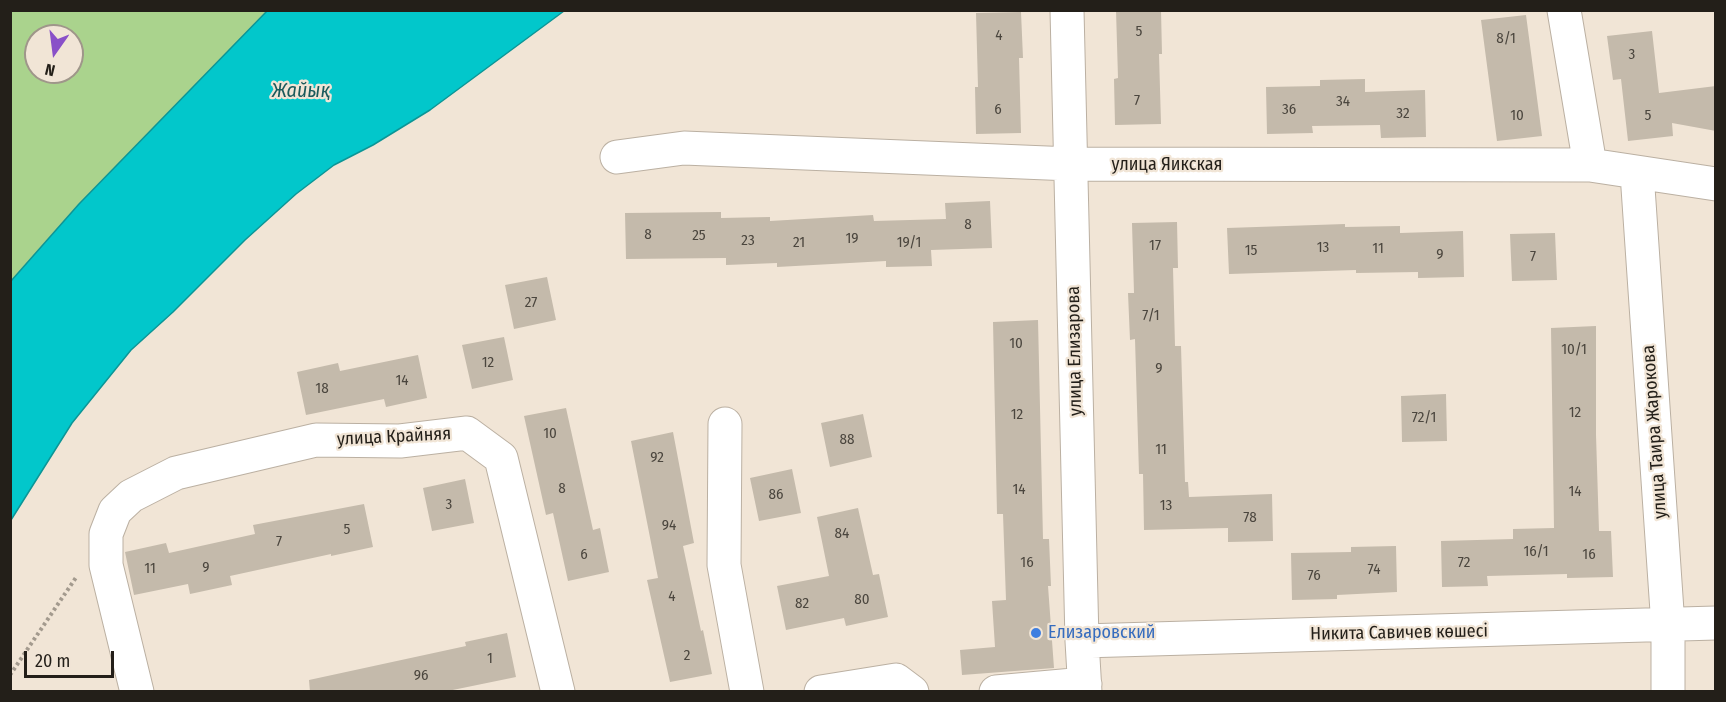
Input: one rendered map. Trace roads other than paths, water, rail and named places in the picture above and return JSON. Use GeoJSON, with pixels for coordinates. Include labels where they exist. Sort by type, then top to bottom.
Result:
{"type":"FeatureCollection","features":[{"type":"Feature","properties":{"kind":"street","name":"улица Елизарова"},"geometry":{"type":"LineString","coordinates":[[1067,10],[1085,688]]}},
{"type":"Feature","properties":{"kind":"street"},"geometry":{"type":"LineString","coordinates":[[1564,10],[1590,165]]}},
{"type":"Feature","properties":{"kind":"street","name":"улица Яикская"},"geometry":{"type":"LineString","coordinates":[[617,157],[684,148],[1071,164],[1590,165],[1716,184]]}},
{"type":"Feature","properties":{"kind":"street","name":"улица Таира Жарокова"},"geometry":{"type":"LineString","coordinates":[[1637,173],[1668,626],[1668,692]]}},
{"type":"Feature","properties":{"kind":"street"},"geometry":{"type":"LineString","coordinates":[[725,424],[724,565],[747,692]]}},
{"type":"Feature","properties":{"kind":"street","name":"улица Крайняя"},"geometry":{"type":"LineString","coordinates":[[137,692],[106,565],[106,534],[115,511],[130,496],[176,473],[316,440],[400,441],[467,433],[501,458],[558,692]]}},
{"type":"Feature","properties":{"kind":"street","name":"Никита Савичев көшесі"},"geometry":{"type":"LineString","coordinates":[[1082,641],[1716,623]]}},
{"type":"Feature","properties":{"kind":"street"},"geometry":{"type":"LineString","coordinates":[[821,692],[896,680],[912,692]]}},
{"type":"Feature","properties":{"kind":"street"},"geometry":{"type":"LineString","coordinates":[[996,692],[1085,688]]}},
{"type":"Feature","properties":{"kind":"water","name":"Жайық"},"geometry":{"type":"Polygon","coordinates":[[[267,11],[564,11],[430,110],[373,145],[334,165],[296,194],[245,240],[173,312],[131,350],[72,423],[11,520],[11,281],[79,204],[267,11]]]}},
{"type":"Feature","properties":{"kind":"place","name":"Елизаровский"},"geometry":{"type":"Point","coordinates":[1036,633]}}]}
